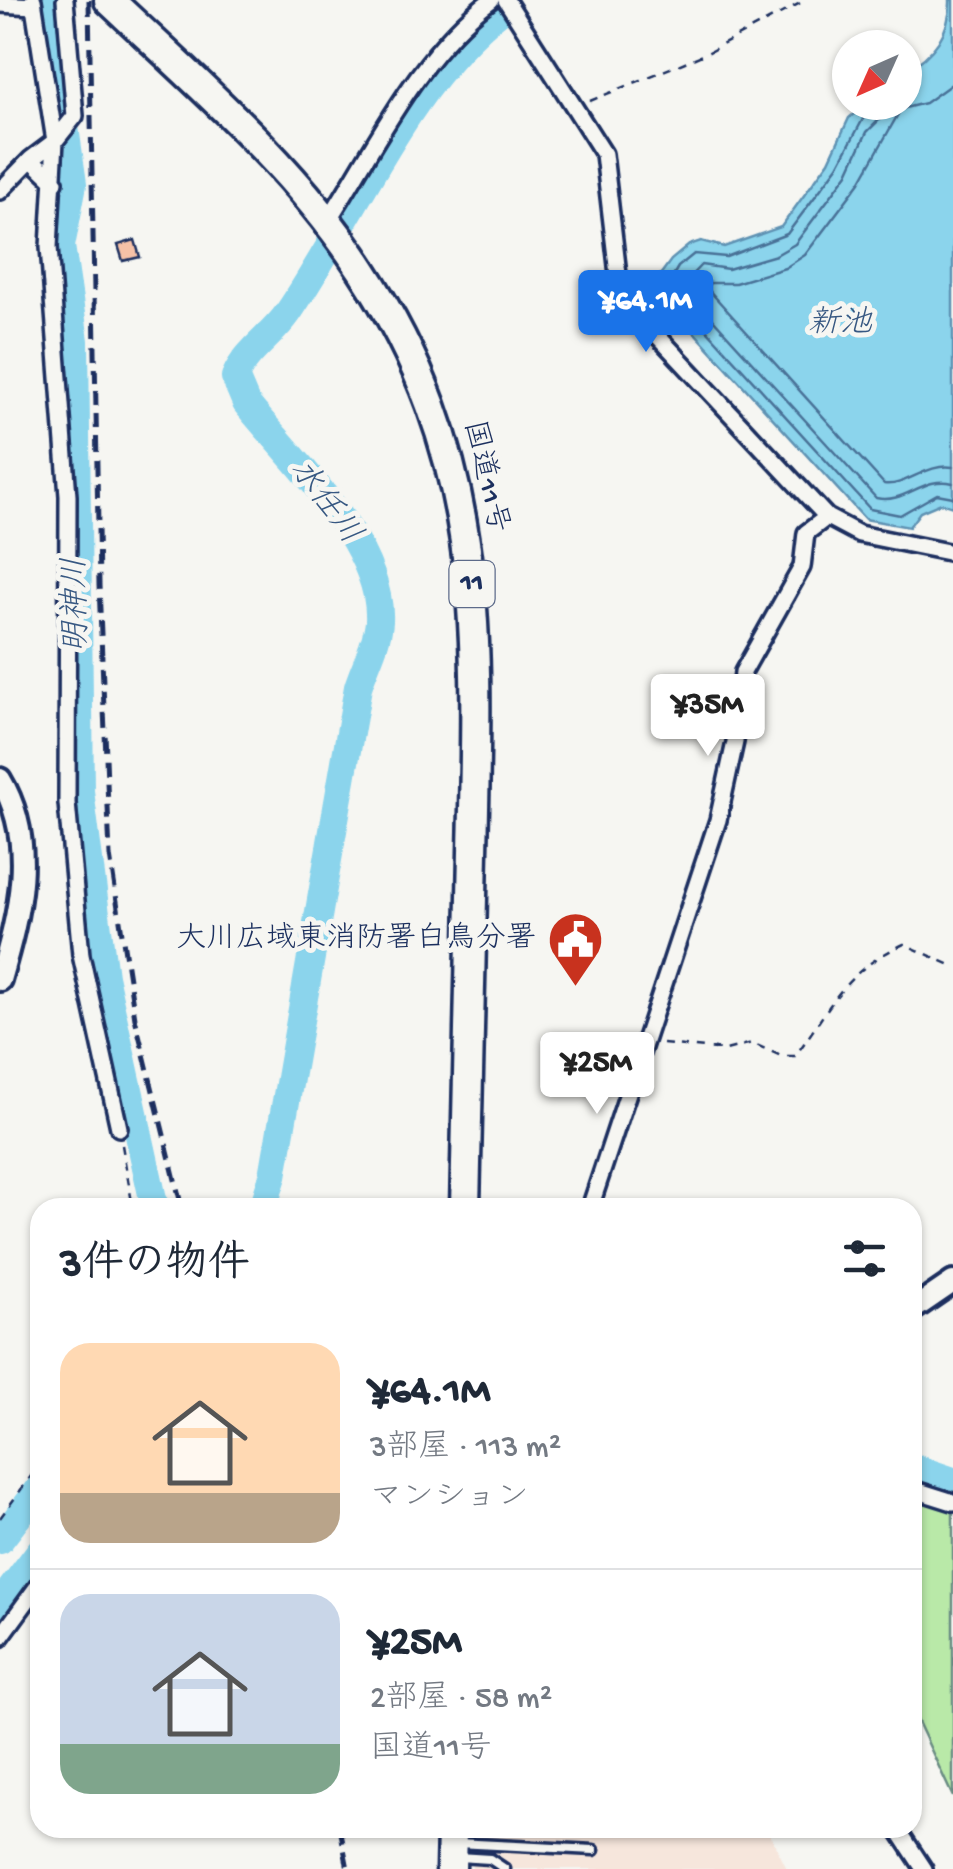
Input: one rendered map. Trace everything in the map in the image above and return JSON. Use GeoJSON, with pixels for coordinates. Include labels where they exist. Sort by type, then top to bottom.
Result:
{"type":"FeatureCollection","features":[{"type":"Feature","properties":{"kind":"highway","name":"国道11号"},"geometry":{"type":"LineString","coordinates":[[109,0],[169,57],[326,222],[362,269],[408,347],[435,410],[463,511],[478,651],[465,1198]]}},
{"type":"Feature","properties":{"kind":"street"},"geometry":{"type":"LineString","coordinates":[[0,192],[32,158],[55,141],[75,116],[64,0]]}},
{"type":"Feature","properties":{"kind":"street"},"geometry":{"type":"LineString","coordinates":[[326,222],[426,65],[491,0]]}},
{"type":"Feature","properties":{"kind":"street"},"geometry":{"type":"LineString","coordinates":[[506,0],[579,108],[604,154],[619,284],[626,302],[827,518],[859,534],[953,552]]}},
{"type":"Feature","properties":{"kind":"street"},"geometry":{"type":"LineString","coordinates":[[0,4],[33,3],[55,141],[50,248],[68,496],[66,803],[81,954],[118,1128]]}},
{"type":"Feature","properties":{"kind":"street"},"geometry":{"type":"LineString","coordinates":[[32,158],[55,182]]}},
{"type":"Feature","properties":{"kind":"street"},"geometry":{"type":"LineString","coordinates":[[593,1198],[718,820],[735,742],[743,672],[802,567],[806,533],[827,518]]}},
{"type":"Feature","properties":{"kind":"street"},"geometry":{"type":"LineString","coordinates":[[0,779],[20,826],[24,866],[0,980]]}},
{"type":"Feature","properties":{"kind":"street"},"geometry":{"type":"LineString","coordinates":[[922,1303],[953,1282]]}},
{"type":"Feature","properties":{"kind":"street"},"geometry":{"type":"LineString","coordinates":[[922,1492],[953,1502]]}},
{"type":"Feature","properties":{"kind":"street"},"geometry":{"type":"LineString","coordinates":[[0,1638],[30,1597]]}},
{"type":"Feature","properties":{"kind":"street"},"geometry":{"type":"LineString","coordinates":[[904,1838],[924,1869]]}},
{"type":"Feature","properties":{"kind":"lane"},"geometry":{"type":"LineString","coordinates":[[452,1849],[594,1850]]}},
{"type":"Feature","properties":{"kind":"lane"},"geometry":{"type":"LineString","coordinates":[[452,1849],[490,1859],[505,1869]]}},
{"type":"Feature","properties":{"kind":"path"},"geometry":{"type":"LineString","coordinates":[[579,108],[604,93],[707,53],[806,0]]}},
{"type":"Feature","properties":{"kind":"path"},"geometry":{"type":"LineString","coordinates":[[647,1041],[726,1050],[752,1043],[781,1056],[795,1056],[829,1002],[870,960],[904,944],[953,966]]}},
{"type":"Feature","properties":{"kind":"path"},"geometry":{"type":"LineString","coordinates":[[118,1128],[131,1198]]}},
{"type":"Feature","properties":{"kind":"path"},"geometry":{"type":"LineString","coordinates":[[0,1518],[30,1478]]}},
{"type":"Feature","properties":{"kind":"shaded area"},"geometry":{"type":"Polygon","coordinates":[[[473,1838],[772,1838],[787,1869],[472,1869],[473,1838]]]}},
{"type":"Feature","properties":{"kind":"green space"},"geometry":{"type":"Polygon","coordinates":[[[922,1496],[953,1505],[953,1797],[922,1730],[922,1496]]]}},
{"type":"Feature","properties":{"kind":"water","name":"新池"},"geometry":{"type":"Polygon","coordinates":[[[953,0],[953,507],[941,503],[920,512],[909,527],[865,519],[652,286],[671,260],[689,245],[701,241],[724,247],[781,227],[829,161],[848,120],[922,120],[922,59],[944,33],[953,0]]]}},
{"type":"Feature","properties":{"kind":"building"},"geometry":{"type":"Polygon","coordinates":[[[135,240],[140,257],[123,261],[118,245],[135,240]]]}},
{"type":"Feature","properties":{"kind":"waterway","name":"明神川"},"geometry":{"type":"LineString","coordinates":[[47,0],[73,184],[61,246],[75,341],[80,791],[104,976],[153,1198]]}},
{"type":"Feature","properties":{"kind":"waterway","name":"水任川"},"geometry":{"type":"LineString","coordinates":[[266,1198],[358,687],[379,621],[376,592],[351,534],[246,403],[235,377],[246,359],[288,313],[384,152],[437,74],[502,9]]}},
{"type":"Feature","properties":{"kind":"waterway"},"geometry":{"type":"LineString","coordinates":[[922,1470],[953,1481]]}},
{"type":"Feature","properties":{"kind":"waterway","name":"水任川"},"geometry":{"type":"LineString","coordinates":[[0,1540],[30,1501]]}},
{"type":"Feature","properties":{"kind":"waterway"},"geometry":{"type":"LineString","coordinates":[[0,1604],[30,1564]]}},
{"type":"Feature","properties":{"kind":"railway"},"geometry":{"type":"LineString","coordinates":[[89,0],[99,585],[110,856],[135,1018],[180,1198]]}},
{"type":"Feature","properties":{"kind":"railway"},"geometry":{"type":"LineString","coordinates":[[342,1838],[348,1869]]}},
{"type":"Feature","properties":{"kind":"place","name":"大川広域東消防署白鳥分署"},"geometry":{"type":"Point","coordinates":[575,989]}}]}
